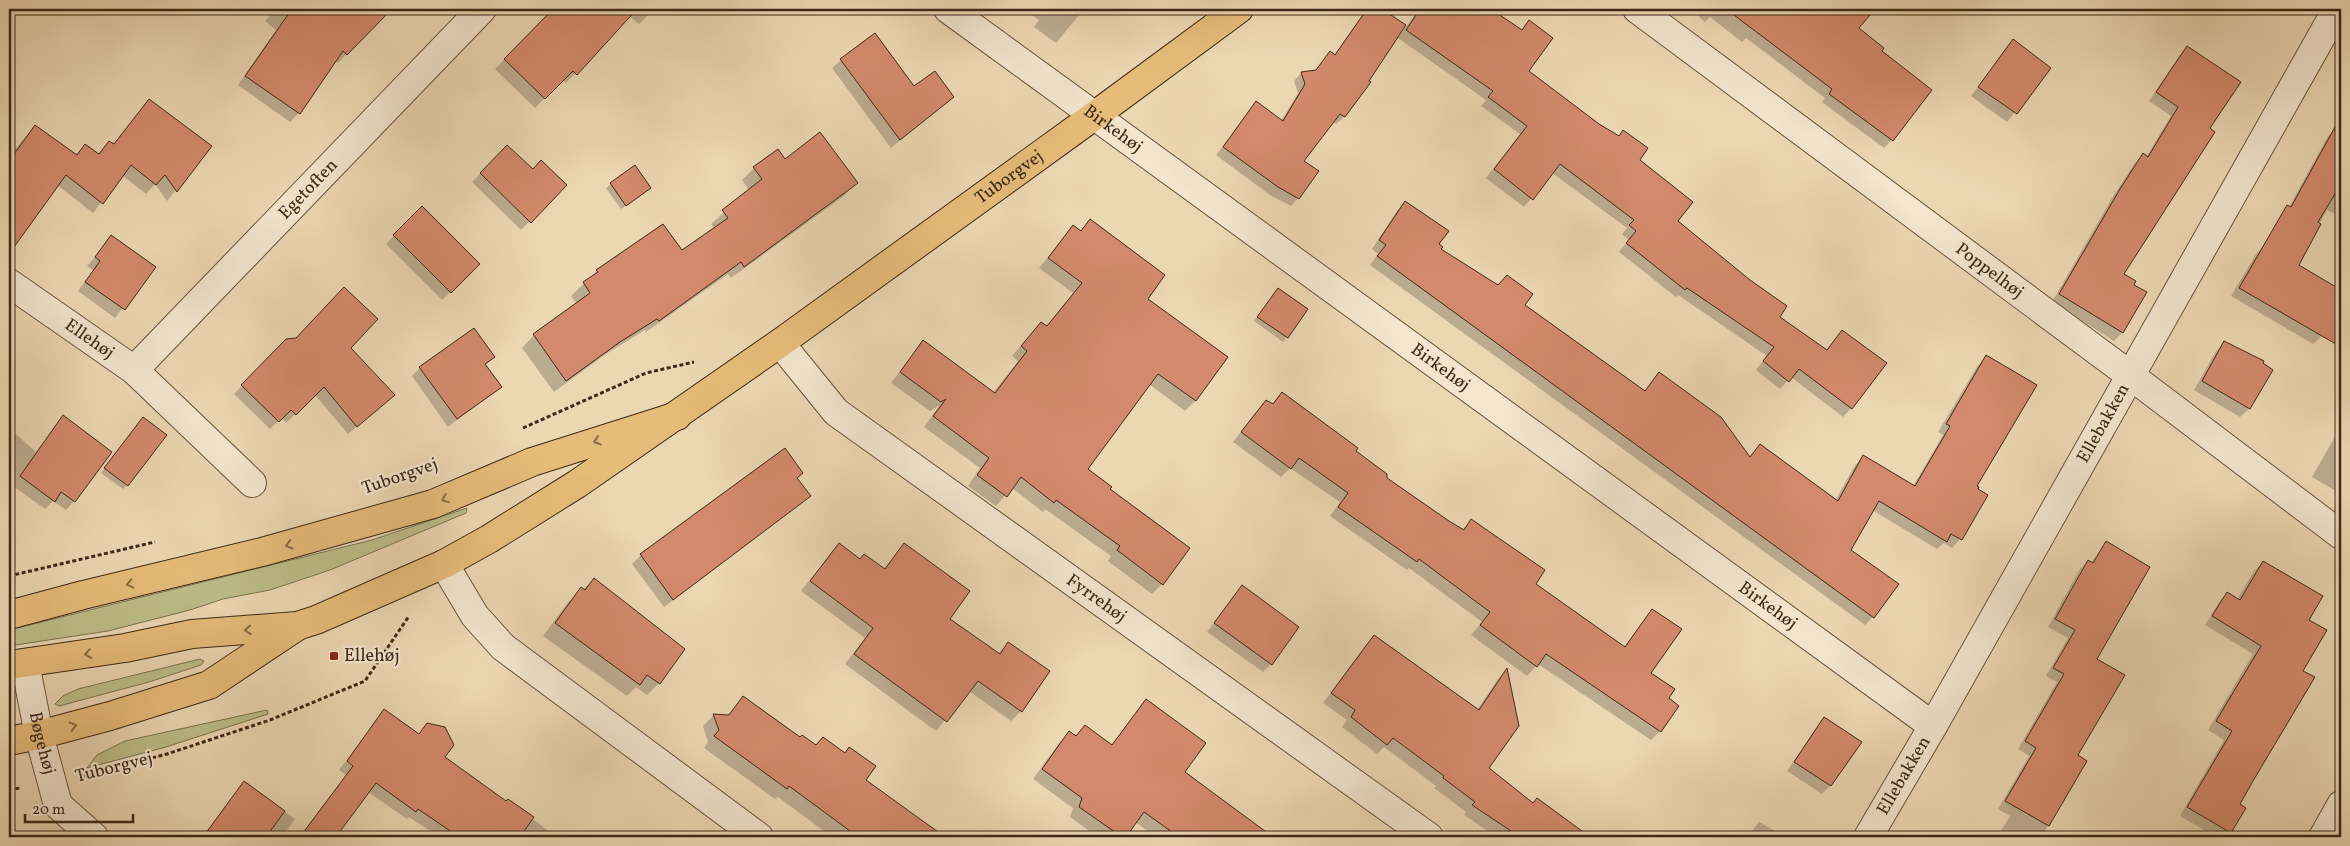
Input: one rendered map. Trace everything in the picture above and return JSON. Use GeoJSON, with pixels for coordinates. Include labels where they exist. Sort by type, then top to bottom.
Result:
{"type":"FeatureCollection","features":[{"type":"Feature","properties":{"kind":"main road","name":"Tuborgvej"},"geometry":{"type":"LineString","coordinates":[[17,664],[125,648],[192,634],[297,626],[325,617],[444,564],[489,540],[577,484],[780,343],[1239,9]]}},
{"type":"Feature","properties":{"kind":"main road"},"geometry":{"type":"LineString","coordinates":[[9,615],[83,595],[178,574],[433,504],[532,462],[676,416]]}},
{"type":"Feature","properties":{"kind":"main road","name":"Tuborgvej"},"geometry":{"type":"LineString","coordinates":[[9,741],[110,716],[209,685],[297,626]]}},
{"type":"Feature","properties":{"kind":"street","name":"Egetoften"},"geometry":{"type":"LineString","coordinates":[[134,370],[482,9]]}},
{"type":"Feature","properties":{"kind":"street","name":"Birkehøj"},"geometry":{"type":"LineString","coordinates":[[948,9],[1933,726]]}},
{"type":"Feature","properties":{"kind":"street","name":"Poppelhøj"},"geometry":{"type":"LineString","coordinates":[[1637,9],[2131,376],[2341,535]]}},
{"type":"Feature","properties":{"kind":"street","name":"Ellebakken"},"geometry":{"type":"LineString","coordinates":[[1868,837],[1933,726],[2338,9]]}},
{"type":"Feature","properties":{"kind":"street","name":"Ellehøj"},"geometry":{"type":"LineString","coordinates":[[9,283],[134,370],[252,483]]}},
{"type":"Feature","properties":{"kind":"street","name":"Fyrrehøj"},"geometry":{"type":"LineString","coordinates":[[780,343],[836,412],[1429,837]]}},
{"type":"Feature","properties":{"kind":"street"},"geometry":{"type":"LineString","coordinates":[[444,564],[475,616],[503,647],[758,837]]}},
{"type":"Feature","properties":{"kind":"street","name":"Bøgehøj"},"geometry":{"type":"LineString","coordinates":[[17,664],[58,805],[94,837]]}},
{"type":"Feature","properties":{"kind":"street"},"geometry":{"type":"LineString","coordinates":[[2323,837],[2341,805]]}},
{"type":"Feature","properties":{"kind":"path"},"geometry":{"type":"LineString","coordinates":[[522,429],[646,372],[703,360]]}},
{"type":"Feature","properties":{"kind":"path","name":"Tuborgvej"},"geometry":{"type":"LineString","coordinates":[[414,473],[432,467]]}},
{"type":"Feature","properties":{"kind":"path"},"geometry":{"type":"LineString","coordinates":[[9,576],[161,540]]}},
{"type":"Feature","properties":{"kind":"path","name":"Tuborgvej"},"geometry":{"type":"LineString","coordinates":[[9,790],[87,776],[167,754],[270,720],[365,681],[412,611]]}},
{"type":"Feature","properties":{"kind":"green space"},"geometry":{"type":"Polygon","coordinates":[[[467,508],[466,513],[330,570],[270,590],[223,599],[190,610],[108,631],[9,646],[9,630],[372,540],[467,508]]]}},
{"type":"Feature","properties":{"kind":"green space"},"geometry":{"type":"Polygon","coordinates":[[[200,659],[204,661],[201,665],[149,682],[59,706],[55,704],[63,696],[78,689],[200,659]]]}},
{"type":"Feature","properties":{"kind":"green space"},"geometry":{"type":"Polygon","coordinates":[[[267,710],[268,714],[166,747],[87,768],[97,755],[125,741],[267,710]]]}},
{"type":"Feature","properties":{"kind":"building"},"geometry":{"type":"Polygon","coordinates":[[[292,9],[392,9],[347,55],[343,51],[300,114],[245,76],[292,9]]]}},
{"type":"Feature","properties":{"kind":"building"},"geometry":{"type":"Polygon","coordinates":[[[553,9],[637,9],[577,75],[573,71],[545,99],[504,59],[553,9]]]}},
{"type":"Feature","properties":{"kind":"building"},"geometry":{"type":"Polygon","coordinates":[[[1367,9],[1382,9],[1406,25],[1369,81],[1371,82],[1345,117],[1340,114],[1304,161],[1319,171],[1299,199],[1278,187],[1223,147],[1256,101],[1283,121],[1305,84],[1301,72],[1316,70],[1330,51],[1335,55],[1367,9]]]}},
{"type":"Feature","properties":{"kind":"building"},"geometry":{"type":"Polygon","coordinates":[[[1420,9],[1491,9],[1522,30],[1529,20],[1553,38],[1529,71],[1599,124],[1619,136],[1623,130],[1648,148],[1640,160],[1693,202],[1678,221],[1750,280],[1787,306],[1780,317],[1827,350],[1842,330],[1887,363],[1852,409],[1799,369],[1789,382],[1763,361],[1774,347],[1687,288],[1685,290],[1626,243],[1636,231],[1629,225],[1634,220],[1560,164],[1533,200],[1494,169],[1527,126],[1488,97],[1493,91],[1406,30],[1420,9]]]}},
{"type":"Feature","properties":{"kind":"building"},"geometry":{"type":"Polygon","coordinates":[[[1726,9],[1875,9],[1859,28],[1884,48],[1882,51],[1932,90],[1893,141],[1829,94],[1832,89],[1726,9]]]}},
{"type":"Feature","properties":{"kind":"building"},"geometry":{"type":"Polygon","coordinates":[[[875,33],[914,86],[935,71],[954,97],[900,140],[840,59],[875,33]]]}},
{"type":"Feature","properties":{"kind":"building"},"geometry":{"type":"Polygon","coordinates":[[[2013,39],[2051,68],[2017,114],[1978,87],[2013,39]]]}},
{"type":"Feature","properties":{"kind":"building"},"geometry":{"type":"Polygon","coordinates":[[[2187,46],[2241,82],[2210,128],[2215,132],[2124,274],[2136,281],[2134,285],[2147,292],[2123,333],[2059,294],[2120,189],[2143,153],[2148,157],[2178,107],[2156,92],[2187,46]]]}},
{"type":"Feature","properties":{"kind":"building"},"geometry":{"type":"Polygon","coordinates":[[[149,99],[212,146],[177,192],[165,175],[156,185],[131,165],[103,204],[66,175],[9,254],[9,161],[35,125],[77,155],[85,144],[99,154],[109,141],[114,144],[149,99]]]}},
{"type":"Feature","properties":{"kind":"building"},"geometry":{"type":"Polygon","coordinates":[[[2341,116],[2341,184],[2318,222],[2321,224],[2299,265],[2341,290],[2341,347],[2239,288],[2287,205],[2291,207],[2341,116]]]}},
{"type":"Feature","properties":{"kind":"building"},"geometry":{"type":"Polygon","coordinates":[[[820,132],[858,183],[744,267],[741,262],[659,321],[657,319],[620,342],[566,381],[533,334],[590,293],[583,282],[598,272],[596,270],[663,224],[682,250],[728,218],[722,210],[762,179],[753,167],[778,149],[785,159],[820,132]]]}},
{"type":"Feature","properties":{"kind":"building"},"geometry":{"type":"Polygon","coordinates":[[[507,145],[533,169],[541,160],[567,185],[531,223],[480,173],[507,145]]]}},
{"type":"Feature","properties":{"kind":"building"},"geometry":{"type":"Polygon","coordinates":[[[635,165],[651,188],[626,206],[610,183],[635,165]]]}},
{"type":"Feature","properties":{"kind":"building"},"geometry":{"type":"Polygon","coordinates":[[[1405,201],[1449,231],[1439,244],[1443,247],[1441,249],[1498,285],[1507,275],[1533,294],[1525,305],[1645,391],[1659,372],[1721,417],[1750,457],[1760,444],[1838,501],[1863,455],[1915,486],[1950,426],[1946,424],[1986,355],[2037,385],[1977,486],[1979,487],[1978,489],[1988,495],[1962,540],[1951,534],[1947,542],[1879,501],[1851,550],[1899,584],[1874,618],[1377,256],[1386,245],[1379,240],[1405,201]]]}},
{"type":"Feature","properties":{"kind":"building"},"geometry":{"type":"Polygon","coordinates":[[[422,206],[480,264],[451,293],[393,235],[422,206]]]}},
{"type":"Feature","properties":{"kind":"building"},"geometry":{"type":"Polygon","coordinates":[[[1090,219],[1165,275],[1148,299],[1228,357],[1196,401],[1158,374],[1088,469],[1112,487],[1110,489],[1190,548],[1163,585],[1117,550],[1120,546],[1056,500],[1054,503],[1021,477],[1007,497],[977,475],[989,458],[933,416],[946,399],[941,402],[900,372],[923,340],[995,393],[1027,351],[1021,346],[1041,322],[1047,326],[1082,283],[1048,258],[1073,225],[1081,231],[1090,219]]]}},
{"type":"Feature","properties":{"kind":"building"},"geometry":{"type":"Polygon","coordinates":[[[111,235],[156,267],[125,310],[85,282],[100,261],[95,257],[111,235]]]}},
{"type":"Feature","properties":{"kind":"building"},"geometry":{"type":"Polygon","coordinates":[[[344,287],[378,319],[351,348],[395,395],[357,427],[324,387],[296,415],[291,410],[279,422],[241,385],[286,339],[296,338],[344,287]]]}},
{"type":"Feature","properties":{"kind":"building"},"geometry":{"type":"Polygon","coordinates":[[[1278,288],[1308,309],[1288,338],[1257,317],[1278,288]]]}},
{"type":"Feature","properties":{"kind":"building"},"geometry":{"type":"Polygon","coordinates":[[[474,328],[495,357],[485,364],[502,387],[457,419],[419,367],[474,328]]]}},
{"type":"Feature","properties":{"kind":"building"},"geometry":{"type":"Polygon","coordinates":[[[2224,341],[2264,361],[2263,363],[2273,370],[2250,409],[2202,381],[2224,341]]]}},
{"type":"Feature","properties":{"kind":"building"},"geometry":{"type":"Polygon","coordinates":[[[1282,392],[1358,448],[1356,451],[1387,474],[1387,478],[1449,521],[1464,530],[1471,519],[1545,570],[1536,584],[1625,647],[1652,609],[1682,629],[1651,673],[1675,689],[1669,698],[1679,706],[1661,732],[1546,654],[1537,667],[1480,625],[1490,612],[1419,559],[1417,562],[1338,507],[1348,493],[1299,458],[1291,469],[1241,432],[1266,400],[1273,404],[1282,392]]]}},
{"type":"Feature","properties":{"kind":"building"},"geometry":{"type":"Polygon","coordinates":[[[63,415],[112,452],[75,502],[61,492],[55,502],[20,476],[63,415]]]}},
{"type":"Feature","properties":{"kind":"building"},"geometry":{"type":"Polygon","coordinates":[[[143,417],[167,435],[128,486],[104,468],[143,417]]]}},
{"type":"Feature","properties":{"kind":"building"},"geometry":{"type":"Polygon","coordinates":[[[785,448],[803,473],[797,478],[811,496],[673,600],[640,554],[785,448]]]}},
{"type":"Feature","properties":{"kind":"building"},"geometry":{"type":"Polygon","coordinates":[[[2106,541],[2150,567],[2097,659],[2125,675],[2078,755],[2087,761],[2049,826],[2005,801],[2036,748],[2025,741],[2064,674],[2053,668],[2075,630],[2055,619],[2088,560],[2093,563],[2106,541]]]}},
{"type":"Feature","properties":{"kind":"building"},"geometry":{"type":"Polygon","coordinates":[[[839,543],[860,559],[864,554],[885,569],[904,543],[970,591],[950,619],[1000,654],[1008,642],[1050,671],[1022,712],[978,681],[947,722],[854,654],[873,628],[810,581],[839,543]]]}},
{"type":"Feature","properties":{"kind":"building"},"geometry":{"type":"Polygon","coordinates":[[[2263,561],[2323,596],[2309,620],[2327,630],[2303,671],[2315,677],[2240,804],[2246,808],[2231,833],[2187,807],[2232,731],[2216,721],[2261,646],[2212,616],[2227,592],[2240,600],[2263,561]]]}},
{"type":"Feature","properties":{"kind":"building"},"geometry":{"type":"Polygon","coordinates":[[[594,578],[685,649],[660,684],[647,675],[640,685],[555,623],[581,587],[585,590],[594,578]]]}},
{"type":"Feature","properties":{"kind":"building"},"geometry":{"type":"Polygon","coordinates":[[[1242,585],[1299,627],[1272,665],[1214,623],[1242,585]]]}},
{"type":"Feature","properties":{"kind":"building"},"geometry":{"type":"Polygon","coordinates":[[[1374,635],[1479,710],[1507,668],[1519,726],[1489,768],[1533,803],[1537,798],[1590,837],[1520,837],[1472,805],[1475,802],[1393,738],[1387,745],[1351,717],[1355,710],[1331,693],[1374,635]]]}},
{"type":"Feature","properties":{"kind":"building"},"geometry":{"type":"Polygon","coordinates":[[[743,696],[800,737],[802,735],[816,745],[823,737],[845,753],[849,747],[876,766],[866,780],[945,837],[858,837],[789,786],[787,789],[714,736],[719,730],[713,714],[729,715],[743,696]]]}},
{"type":"Feature","properties":{"kind":"building"},"geometry":{"type":"Polygon","coordinates":[[[1146,699],[1206,743],[1185,772],[1273,837],[1179,837],[1144,812],[1126,837],[1122,837],[1079,807],[1082,798],[1042,769],[1069,731],[1076,736],[1085,725],[1112,745],[1146,699]]]}},
{"type":"Feature","properties":{"kind":"building"},"geometry":{"type":"Polygon","coordinates":[[[384,709],[419,734],[427,723],[445,727],[454,745],[445,757],[506,801],[508,799],[534,817],[520,837],[459,837],[418,809],[416,812],[376,783],[336,837],[300,837],[353,766],[347,761],[384,709]]]}},
{"type":"Feature","properties":{"kind":"building"},"geometry":{"type":"Polygon","coordinates":[[[1824,717],[1862,742],[1831,786],[1794,762],[1824,717]]]}},
{"type":"Feature","properties":{"kind":"building"},"geometry":{"type":"Polygon","coordinates":[[[244,781],[285,811],[266,837],[203,837],[244,781]]]}},
{"type":"Feature","properties":{"kind":"place","name":"Ellehøj"},"geometry":{"type":"Point","coordinates":[334,656]}}]}
